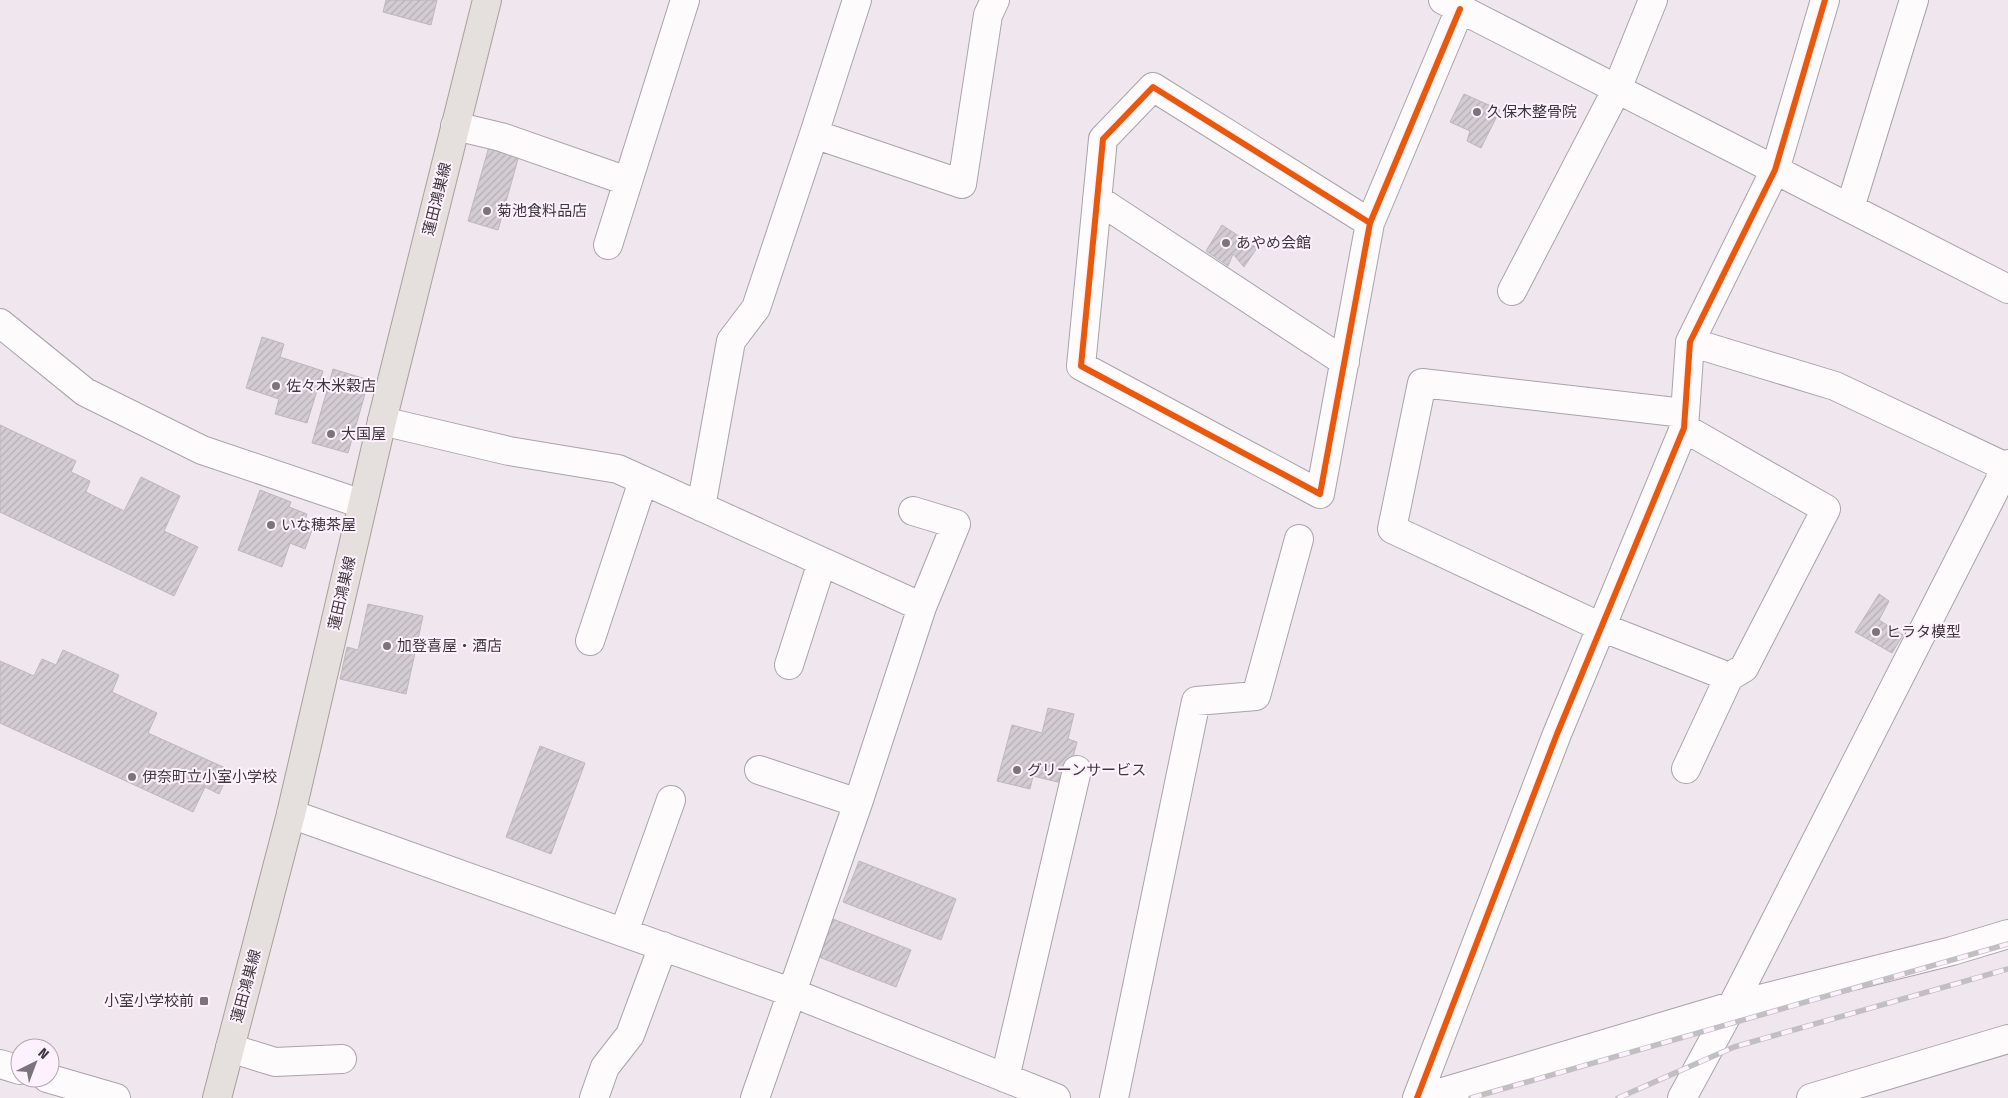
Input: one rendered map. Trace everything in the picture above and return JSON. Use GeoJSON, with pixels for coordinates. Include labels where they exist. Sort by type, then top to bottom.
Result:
{"type":"FeatureCollection","features":[{"type":"Feature","properties":{"kind":"main road","name":"蓮田鴻巣線"},"geometry":{"type":"LineString","coordinates":[[217,1098],[291,814],[362,504],[487,0]]}},
{"type":"Feature","properties":{"kind":"street"},"geometry":{"type":"LineString","coordinates":[[608,244],[685,0]]}},
{"type":"Feature","properties":{"kind":"street"},"geometry":{"type":"LineString","coordinates":[[700,506],[731,341],[756,308],[857,0]]}},
{"type":"Feature","properties":{"kind":"street"},"geometry":{"type":"LineString","coordinates":[[814,134],[962,184],[988,15],[995,0]]}},
{"type":"Feature","properties":{"kind":"street"},"geometry":{"type":"LineString","coordinates":[[1512,291],[1617,89],[1653,0]]}},
{"type":"Feature","properties":{"kind":"street"},"geometry":{"type":"LineString","coordinates":[[1417,1098],[1557,734],[1684,421],[1690,342],[1775,170],[1825,0]]}},
{"type":"Feature","properties":{"kind":"street"},"geometry":{"type":"LineString","coordinates":[[1850,208],[1914,0]]}},
{"type":"Feature","properties":{"kind":"street"},"geometry":{"type":"LineString","coordinates":[[1370,223],[1153,87],[1103,139],[1081,366],[1320,494],[1370,223],[1451,4],[2008,289]]}},
{"type":"Feature","properties":{"kind":"street"},"geometry":{"type":"LineString","coordinates":[[455,126],[501,136],[628,182]]}},
{"type":"Feature","properties":{"kind":"street"},"geometry":{"type":"LineString","coordinates":[[1097,199],[1345,362]]}},
{"type":"Feature","properties":{"kind":"street"},"geometry":{"type":"LineString","coordinates":[[0,323],[85,392],[93,396],[202,450],[362,504]]}},
{"type":"Feature","properties":{"kind":"street"},"geometry":{"type":"LineString","coordinates":[[1682,1098],[1732,1006],[2007,466],[1835,386],[1690,342]]}},
{"type":"Feature","properties":{"kind":"street"},"geometry":{"type":"LineString","coordinates":[[1686,769],[1729,677],[1744,668],[1826,510],[1684,421],[1422,383],[1392,530],[1601,627],[1729,677]]}},
{"type":"Feature","properties":{"kind":"street"},"geometry":{"type":"LineString","coordinates":[[382,421],[509,451],[618,469],[922,607]]}},
{"type":"Feature","properties":{"kind":"street"},"geometry":{"type":"LineString","coordinates":[[590,641],[643,481]]}},
{"type":"Feature","properties":{"kind":"street"},"geometry":{"type":"LineString","coordinates":[[755,1098],[858,803],[922,607],[956,524],[913,510]]}},
{"type":"Feature","properties":{"kind":"street"},"geometry":{"type":"LineString","coordinates":[[1114,1098],[1196,701],[1256,696],[1298,539]]}},
{"type":"Feature","properties":{"kind":"street"},"geometry":{"type":"LineString","coordinates":[[789,665],[822,562]]}},
{"type":"Feature","properties":{"kind":"street"},"geometry":{"type":"LineString","coordinates":[[759,770],[858,803]]}},
{"type":"Feature","properties":{"kind":"street"},"geometry":{"type":"LineString","coordinates":[[1006,1078],[1077,770]]}},
{"type":"Feature","properties":{"kind":"street"},"geometry":{"type":"LineString","coordinates":[[624,932],[671,800]]}},
{"type":"Feature","properties":{"kind":"street"},"geometry":{"type":"LineString","coordinates":[[291,814],[793,993],[1056,1098]]}},
{"type":"Feature","properties":{"kind":"street"},"geometry":{"type":"LineString","coordinates":[[1423,1098],[1466,1092],[1732,1006],[1952,951],[2008,934]]}},
{"type":"Feature","properties":{"kind":"street"},"geometry":{"type":"LineString","coordinates":[[594,1098],[605,1067],[630,1035],[663,946]]}},
{"type":"Feature","properties":{"kind":"street"},"geometry":{"type":"LineString","coordinates":[[1810,1098],[2008,1039]]}},
{"type":"Feature","properties":{"kind":"street"},"geometry":{"type":"LineString","coordinates":[[230,1048],[275,1062],[342,1059]]}},
{"type":"Feature","properties":{"kind":"street"},"geometry":{"type":"LineString","coordinates":[[60,1082],[116,1098]]}},
{"type":"Feature","properties":{"kind":"building"},"geometry":{"type":"Polygon","coordinates":[[[386,0],[437,0],[431,25],[383,12],[386,0]]]}},
{"type":"Feature","properties":{"kind":"building"},"geometry":{"type":"Polygon","coordinates":[[[1464,94],[1500,110],[1481,148],[1467,141],[1470,131],[1450,122],[1464,94]]]}},
{"type":"Feature","properties":{"kind":"building"},"geometry":{"type":"Polygon","coordinates":[[[490,143],[520,152],[498,230],[468,221],[490,143]]]}},
{"type":"Feature","properties":{"kind":"building"},"geometry":{"type":"Polygon","coordinates":[[[1222,225],[1257,248],[1244,267],[1233,254],[1228,266],[1206,251],[1222,225]]]}},
{"type":"Feature","properties":{"kind":"building"},"geometry":{"type":"Polygon","coordinates":[[[262,337],[284,344],[280,357],[323,371],[307,423],[275,414],[279,399],[246,388],[262,337]]]}},
{"type":"Feature","properties":{"kind":"building"},"geometry":{"type":"Polygon","coordinates":[[[333,369],[369,380],[348,453],[312,443],[333,369]]]}},
{"type":"Feature","properties":{"kind":"building"},"geometry":{"type":"Polygon","coordinates":[[[0,425],[76,461],[71,472],[90,481],[86,492],[124,511],[141,477],[180,496],[164,531],[198,547],[174,596],[0,512],[0,425]]]}},
{"type":"Feature","properties":{"kind":"building"},"geometry":{"type":"Polygon","coordinates":[[[260,490],[291,502],[289,507],[307,514],[303,526],[312,530],[305,549],[290,543],[282,567],[238,550],[260,490]]]}},
{"type":"Feature","properties":{"kind":"building"},"geometry":{"type":"Polygon","coordinates":[[[1879,594],[1889,601],[1879,620],[1903,635],[1892,653],[1855,632],[1879,594]]]}},
{"type":"Feature","properties":{"kind":"building"},"geometry":{"type":"Polygon","coordinates":[[[368,604],[423,616],[406,694],[340,679],[347,647],[358,650],[368,604]]]}},
{"type":"Feature","properties":{"kind":"building"},"geometry":{"type":"Polygon","coordinates":[[[63,650],[119,675],[112,692],[157,713],[148,733],[230,770],[219,794],[205,787],[193,812],[0,723],[0,661],[34,676],[42,659],[56,665],[63,650]]]}},
{"type":"Feature","properties":{"kind":"building"},"geometry":{"type":"Polygon","coordinates":[[[1048,708],[1074,714],[1068,739],[1077,742],[1066,784],[1033,776],[1030,789],[997,781],[1012,725],[1042,733],[1048,708]]]}},
{"type":"Feature","properties":{"kind":"building"},"geometry":{"type":"Polygon","coordinates":[[[540,746],[585,763],[551,854],[506,837],[540,746]]]}},
{"type":"Feature","properties":{"kind":"building"},"geometry":{"type":"Polygon","coordinates":[[[859,861],[956,899],[941,940],[843,902],[859,861]]]}},
{"type":"Feature","properties":{"kind":"building"},"geometry":{"type":"Polygon","coordinates":[[[833,919],[911,950],[896,987],[819,957],[833,919]]]}},
{"type":"Feature","properties":{"kind":"railway"},"geometry":{"type":"LineString","coordinates":[[1471,1098],[2008,944]]}},
{"type":"Feature","properties":{"kind":"railway"},"geometry":{"type":"LineString","coordinates":[[1618,1098],[1734,1047],[2008,969]]}},
{"type":"Feature","properties":{"kind":"cycle path"},"geometry":{"type":"LineString","coordinates":[[1417,1098],[1557,734],[1684,428],[1690,342],[1775,170],[1825,0]]}},
{"type":"Feature","properties":{"kind":"cycle path"},"geometry":{"type":"LineString","coordinates":[[1370,223],[1153,87],[1103,139],[1081,366],[1320,494],[1370,223],[1460,9]]}},
{"type":"Feature","properties":{"kind":"place","name":"久保木整骨院"},"geometry":{"type":"Point","coordinates":[1477,112]}},
{"type":"Feature","properties":{"kind":"place","name":"菊池食料品店"},"geometry":{"type":"Point","coordinates":[487,211]}},
{"type":"Feature","properties":{"kind":"place","name":"あやめ会館"},"geometry":{"type":"Point","coordinates":[1226,243]}},
{"type":"Feature","properties":{"kind":"place","name":"佐々木米穀店"},"geometry":{"type":"Point","coordinates":[276,386]}},
{"type":"Feature","properties":{"kind":"place","name":"大国屋"},"geometry":{"type":"Point","coordinates":[331,434]}},
{"type":"Feature","properties":{"kind":"place","name":"いな穂茶屋"},"geometry":{"type":"Point","coordinates":[271,525]}},
{"type":"Feature","properties":{"kind":"place","name":"ヒラタ模型"},"geometry":{"type":"Point","coordinates":[1876,632]}},
{"type":"Feature","properties":{"kind":"place","name":"加登喜屋・酒店"},"geometry":{"type":"Point","coordinates":[387,646]}},
{"type":"Feature","properties":{"kind":"place","name":"グリーンサービス"},"geometry":{"type":"Point","coordinates":[1017,770]}},
{"type":"Feature","properties":{"kind":"place","name":"伊奈町立小室小学校"},"geometry":{"type":"Point","coordinates":[132,777]}},
{"type":"Feature","properties":{"kind":"place","name":"小室小学校前"},"geometry":{"type":"Point","coordinates":[204,1001]}}]}
